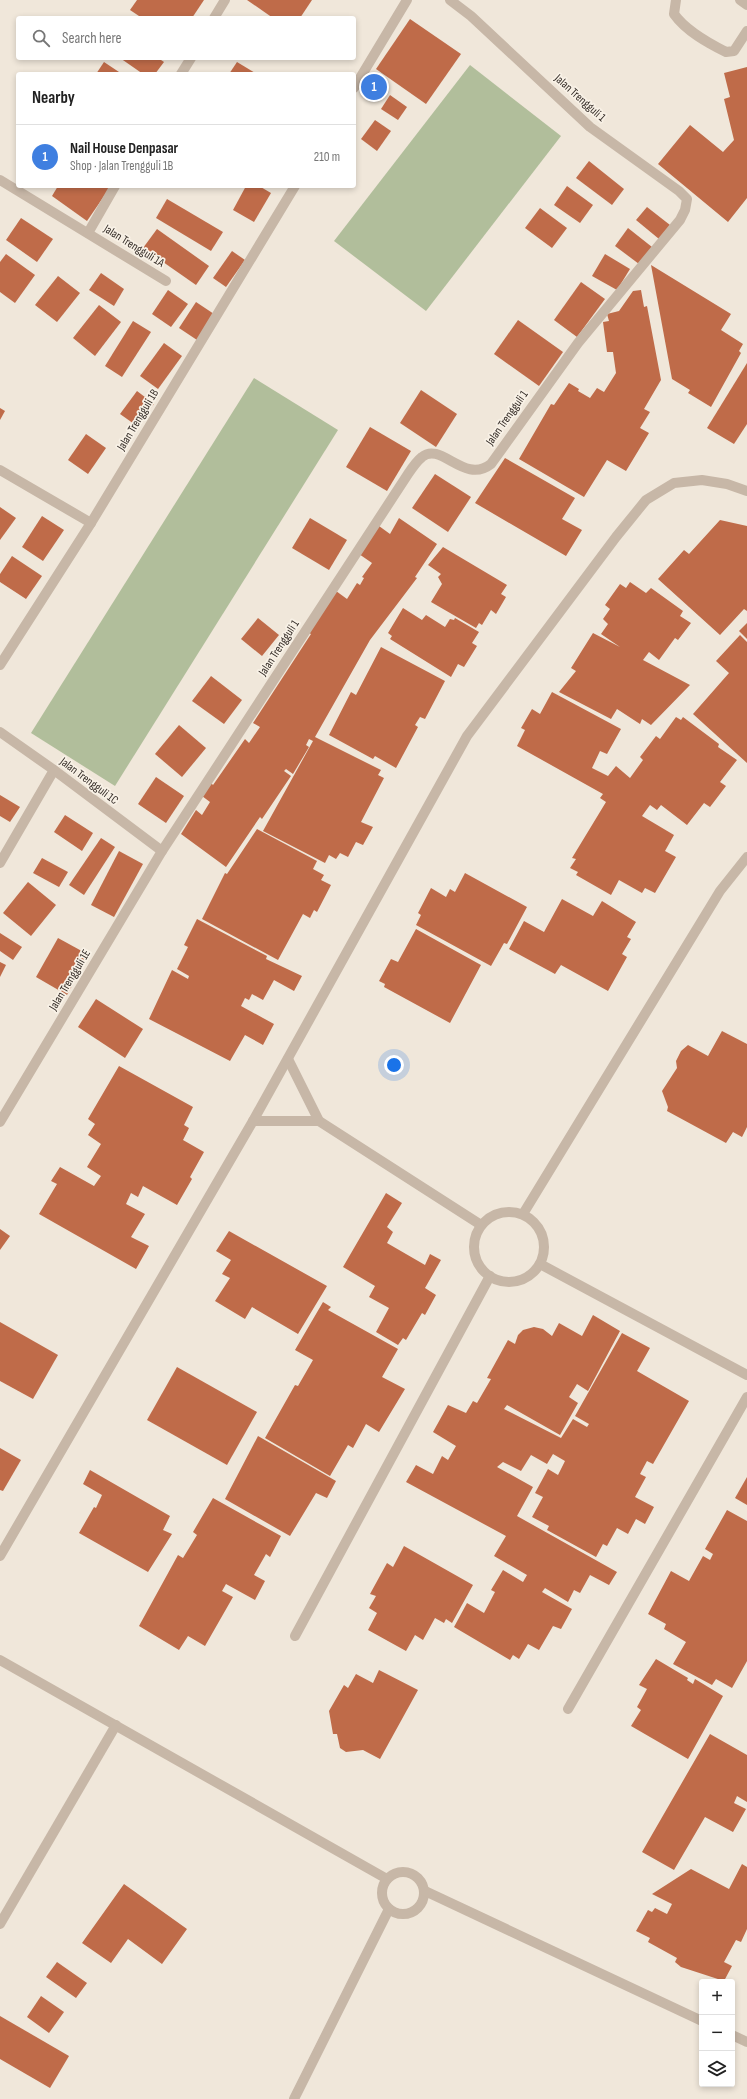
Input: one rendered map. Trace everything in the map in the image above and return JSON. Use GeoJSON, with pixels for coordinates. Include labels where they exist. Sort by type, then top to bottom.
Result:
{"type":"FeatureCollection","features":[{"type":"Feature","properties":{"kind":"street"},"geometry":{"type":"LineString","coordinates":[[215,16],[225,0]]}},
{"type":"Feature","properties":{"kind":"street"},"geometry":{"type":"LineString","coordinates":[[356,85],[407,0]]}},
{"type":"Feature","properties":{"kind":"street","name":"Jalan Trengguli 1"},"geometry":{"type":"LineString","coordinates":[[162,851],[408,474],[423,456],[434,453],[474,471],[484,469],[491,464],[578,343],[653,255],[680,220],[685,210],[687,200],[679,191],[590,127],[471,16],[450,0]]}},
{"type":"Feature","properties":{"kind":"street"},"geometry":{"type":"LineString","coordinates":[[676,0],[674,14],[684,27],[726,52],[734,51],[747,31]]}},
{"type":"Feature","properties":{"kind":"street"},"geometry":{"type":"LineString","coordinates":[[740,0],[747,5]]}},
{"type":"Feature","properties":{"kind":"street"},"geometry":{"type":"LineString","coordinates":[[182,72],[189,60]]}},
{"type":"Feature","properties":{"kind":"street","name":"Jalan Trengguli 1A"},"geometry":{"type":"LineString","coordinates":[[0,180],[166,281]]}},
{"type":"Feature","properties":{"kind":"street","name":"Jalan Trengguli 1A"},"geometry":{"type":"LineString","coordinates":[[88,233],[114,188]]}},
{"type":"Feature","properties":{"kind":"street","name":"Jalan Trengguli 1B"},"geometry":{"type":"LineString","coordinates":[[0,665],[91,523],[294,188]]}},
{"type":"Feature","properties":{"kind":"street"},"geometry":{"type":"LineString","coordinates":[[0,470],[91,523]]}},
{"type":"Feature","properties":{"kind":"street"},"geometry":{"type":"LineString","coordinates":[[0,1556],[254,1121],[467,736],[616,537],[646,500],[674,483],[702,480],[727,484],[747,491]]}},
{"type":"Feature","properties":{"kind":"street","name":"Jalan Trengguli 1C"},"geometry":{"type":"LineString","coordinates":[[0,732],[54,770],[162,851]]}},
{"type":"Feature","properties":{"kind":"street"},"geometry":{"type":"LineString","coordinates":[[0,863],[54,770]]}},
{"type":"Feature","properties":{"kind":"street","name":"Jalan Trengguli 1E"},"geometry":{"type":"LineString","coordinates":[[0,1122],[162,851]]}},
{"type":"Feature","properties":{"kind":"street"},"geometry":{"type":"LineString","coordinates":[[523,1214],[720,891],[747,857]]}},
{"type":"Feature","properties":{"kind":"street"},"geometry":{"type":"LineString","coordinates":[[288,1059],[319,1121],[481,1226]]}},
{"type":"Feature","properties":{"kind":"street"},"geometry":{"type":"LineString","coordinates":[[254,1121],[319,1121]]}},
{"type":"Feature","properties":{"kind":"street"},"geometry":{"type":"LineString","coordinates":[[500,1212],[523,1214],[533,1220],[540,1230],[544,1241],[544,1252],[540,1264],[524,1279],[512,1282],[501,1281],[490,1276],[482,1269],[476,1258],[474,1247],[475,1236],[481,1226],[489,1217],[500,1212]]}},
{"type":"Feature","properties":{"kind":"street"},"geometry":{"type":"LineString","coordinates":[[540,1264],[747,1375]]}},
{"type":"Feature","properties":{"kind":"street"},"geometry":{"type":"LineString","coordinates":[[296,1636],[490,1276]]}},
{"type":"Feature","properties":{"kind":"street"},"geometry":{"type":"LineString","coordinates":[[568,1709],[747,1397]]}},
{"type":"Feature","properties":{"kind":"street"},"geometry":{"type":"LineString","coordinates":[[0,1660],[116,1724],[387,1879]]}},
{"type":"Feature","properties":{"kind":"street"},"geometry":{"type":"LineString","coordinates":[[0,1924],[116,1724]]}},
{"type":"Feature","properties":{"kind":"street"},"geometry":{"type":"LineString","coordinates":[[401,1872],[410,1873],[417,1876],[423,1884],[425,1891],[423,1901],[417,1910],[408,1914],[398,1914],[389,1909],[384,1902],[382,1895],[383,1887],[387,1879],[393,1874],[401,1872]]}},
{"type":"Feature","properties":{"kind":"street"},"geometry":{"type":"LineString","coordinates":[[425,1891],[699,2020]]}},
{"type":"Feature","properties":{"kind":"street"},"geometry":{"type":"LineString","coordinates":[[294,2099],[389,1909]]}},
{"type":"Feature","properties":{"kind":"street"},"geometry":{"type":"LineString","coordinates":[[735,2036],[747,2042]]}},
{"type":"Feature","properties":{"kind":"green space"},"geometry":{"type":"Polygon","coordinates":[[[470,65],[561,136],[426,311],[334,241],[470,65]]]}},
{"type":"Feature","properties":{"kind":"green space"},"geometry":{"type":"Polygon","coordinates":[[[254,378],[338,430],[115,786],[31,733],[254,378]]]}},
{"type":"Feature","properties":{"kind":"building"},"geometry":{"type":"Polygon","coordinates":[[[137,0],[204,0],[193,16],[139,16],[130,10],[137,0]]]}},
{"type":"Feature","properties":{"kind":"building"},"geometry":{"type":"Polygon","coordinates":[[[247,0],[312,0],[301,16],[270,16],[247,0]]]}},
{"type":"Feature","properties":{"kind":"building"},"geometry":{"type":"Polygon","coordinates":[[[410,19],[461,54],[426,104],[376,69],[410,19]]]}},
{"type":"Feature","properties":{"kind":"building"},"geometry":{"type":"Polygon","coordinates":[[[123,60],[161,60],[164,62],[156,72],[140,72],[123,60]]]}},
{"type":"Feature","properties":{"kind":"building"},"geometry":{"type":"Polygon","coordinates":[[[104,62],[119,72],[97,72],[104,62]]]}},
{"type":"Feature","properties":{"kind":"building"},"geometry":{"type":"Polygon","coordinates":[[[237,62],[254,72],[230,72],[237,62]]]}},
{"type":"Feature","properties":{"kind":"building"},"geometry":{"type":"Polygon","coordinates":[[[747,67],[747,198],[728,222],[658,164],[690,125],[723,152],[734,140],[724,99],[730,97],[724,73],[747,67]]]}},
{"type":"Feature","properties":{"kind":"building"},"geometry":{"type":"Polygon","coordinates":[[[390,95],[407,107],[398,120],[381,109],[390,95]]]}},
{"type":"Feature","properties":{"kind":"building"},"geometry":{"type":"Polygon","coordinates":[[[375,120],[391,131],[377,151],[361,139],[375,120]]]}},
{"type":"Feature","properties":{"kind":"building"},"geometry":{"type":"Polygon","coordinates":[[[589,161],[624,189],[612,205],[576,178],[589,161]]]}},
{"type":"Feature","properties":{"kind":"building"},"geometry":{"type":"Polygon","coordinates":[[[567,186],[593,205],[580,223],[554,205],[567,186]]]}},
{"type":"Feature","properties":{"kind":"building"},"geometry":{"type":"Polygon","coordinates":[[[57,188],[110,188],[87,221],[52,196],[57,188]]]}},
{"type":"Feature","properties":{"kind":"building"},"geometry":{"type":"Polygon","coordinates":[[[245,188],[262,188],[271,193],[254,222],[233,210],[245,188]]]}},
{"type":"Feature","properties":{"kind":"building"},"geometry":{"type":"Polygon","coordinates":[[[167,199],[223,232],[211,251],[156,218],[167,199]]]}},
{"type":"Feature","properties":{"kind":"building"},"geometry":{"type":"Polygon","coordinates":[[[647,207],[670,225],[659,239],[636,220],[647,207]]]}},
{"type":"Feature","properties":{"kind":"building"},"geometry":{"type":"Polygon","coordinates":[[[540,208],[567,228],[552,248],[525,228],[540,208]]]}},
{"type":"Feature","properties":{"kind":"building"},"geometry":{"type":"Polygon","coordinates":[[[21,218],[53,239],[37,262],[6,240],[21,218]]]}},
{"type":"Feature","properties":{"kind":"building"},"geometry":{"type":"Polygon","coordinates":[[[628,228],[652,247],[639,264],[615,246],[628,228]]]}},
{"type":"Feature","properties":{"kind":"building"},"geometry":{"type":"Polygon","coordinates":[[[157,229],[209,266],[196,285],[143,248],[157,229]]]}},
{"type":"Feature","properties":{"kind":"building"},"geometry":{"type":"Polygon","coordinates":[[[232,251],[245,260],[226,287],[213,278],[232,251]]]}},
{"type":"Feature","properties":{"kind":"building"},"geometry":{"type":"Polygon","coordinates":[[[6,254],[35,275],[15,303],[0,292],[0,262],[6,254]]]}},
{"type":"Feature","properties":{"kind":"building"},"geometry":{"type":"Polygon","coordinates":[[[605,254],[630,269],[617,290],[592,276],[605,254]]]}},
{"type":"Feature","properties":{"kind":"building"},"geometry":{"type":"Polygon","coordinates":[[[651,265],[731,314],[721,330],[743,344],[739,351],[741,353],[711,407],[688,393],[690,390],[672,379],[651,265]]]}},
{"type":"Feature","properties":{"kind":"building"},"geometry":{"type":"Polygon","coordinates":[[[101,273],[124,289],[114,306],[89,290],[101,273]]]}},
{"type":"Feature","properties":{"kind":"building"},"geometry":{"type":"Polygon","coordinates":[[[58,276],[80,293],[57,322],[35,305],[58,276]]]}},
{"type":"Feature","properties":{"kind":"building"},"geometry":{"type":"Polygon","coordinates":[[[581,282],[605,299],[577,337],[554,320],[581,282]]]}},
{"type":"Feature","properties":{"kind":"building"},"geometry":{"type":"Polygon","coordinates":[[[168,290],[188,304],[171,327],[152,314],[168,290]]]}},
{"type":"Feature","properties":{"kind":"building"},"geometry":{"type":"Polygon","coordinates":[[[641,290],[644,307],[647,306],[661,380],[644,409],[650,412],[640,428],[649,433],[626,471],[607,460],[584,497],[519,459],[551,404],[554,405],[569,383],[579,389],[578,391],[590,398],[597,388],[604,392],[616,373],[613,352],[607,352],[603,322],[609,321],[607,314],[619,311],[633,291],[641,290]]]}},
{"type":"Feature","properties":{"kind":"building"},"geometry":{"type":"Polygon","coordinates":[[[196,302],[214,314],[197,340],[179,328],[196,302]]]}},
{"type":"Feature","properties":{"kind":"building"},"geometry":{"type":"Polygon","coordinates":[[[99,305],[121,322],[95,356],[73,338],[99,305]]]}},
{"type":"Feature","properties":{"kind":"building"},"geometry":{"type":"Polygon","coordinates":[[[518,320],[563,352],[539,386],[494,354],[518,320]]]}},
{"type":"Feature","properties":{"kind":"building"},"geometry":{"type":"Polygon","coordinates":[[[133,321],[151,332],[122,377],[105,366],[133,321]]]}},
{"type":"Feature","properties":{"kind":"building"},"geometry":{"type":"Polygon","coordinates":[[[164,343],[182,356],[158,389],[140,376],[164,343]]]}},
{"type":"Feature","properties":{"kind":"building"},"geometry":{"type":"Polygon","coordinates":[[[747,363],[747,424],[734,444],[707,428],[747,363]]]}},
{"type":"Feature","properties":{"kind":"building"},"geometry":{"type":"Polygon","coordinates":[[[421,390],[457,414],[436,447],[400,423],[421,390]]]}},
{"type":"Feature","properties":{"kind":"building"},"geometry":{"type":"Polygon","coordinates":[[[137,391],[154,404],[137,426],[120,414],[137,391]]]}},
{"type":"Feature","properties":{"kind":"building"},"geometry":{"type":"Polygon","coordinates":[[[0,408],[5,411],[0,420],[0,408]]]}},
{"type":"Feature","properties":{"kind":"building"},"geometry":{"type":"Polygon","coordinates":[[[370,427],[411,451],[387,491],[346,467],[370,427]]]}},
{"type":"Feature","properties":{"kind":"building"},"geometry":{"type":"Polygon","coordinates":[[[86,434],[106,448],[88,474],[68,460],[86,434]]]}},
{"type":"Feature","properties":{"kind":"building"},"geometry":{"type":"Polygon","coordinates":[[[505,458],[575,498],[562,519],[582,530],[566,556],[475,503],[505,458]]]}},
{"type":"Feature","properties":{"kind":"building"},"geometry":{"type":"Polygon","coordinates":[[[435,474],[471,497],[448,532],[412,508],[435,474]]]}},
{"type":"Feature","properties":{"kind":"building"},"geometry":{"type":"Polygon","coordinates":[[[0,507],[16,518],[0,540],[0,507]]]}},
{"type":"Feature","properties":{"kind":"building"},"geometry":{"type":"Polygon","coordinates":[[[42,516],[64,530],[43,561],[22,547],[42,516]]]}},
{"type":"Feature","properties":{"kind":"building"},"geometry":{"type":"Polygon","coordinates":[[[310,518],[347,540],[329,570],[292,548],[310,518]]]}},
{"type":"Feature","properties":{"kind":"building"},"geometry":{"type":"Polygon","coordinates":[[[399,518],[437,544],[415,577],[417,578],[370,640],[315,737],[381,770],[378,775],[384,778],[361,822],[373,827],[363,845],[356,842],[348,857],[340,853],[336,859],[329,855],[325,863],[263,831],[313,741],[309,739],[306,745],[309,747],[293,774],[286,769],[284,771],[291,776],[262,819],[260,817],[226,867],[181,834],[196,810],[202,815],[210,802],[202,796],[211,783],[213,785],[245,739],[249,743],[260,727],[253,723],[311,634],[309,633],[336,591],[347,599],[357,583],[360,585],[364,578],[362,577],[372,563],[359,554],[379,526],[390,534],[399,518]]]}},
{"type":"Feature","properties":{"kind":"building"},"geometry":{"type":"Polygon","coordinates":[[[720,520],[747,526],[747,611],[744,609],[720,635],[658,579],[684,550],[689,554],[720,520]]]}},
{"type":"Feature","properties":{"kind":"building"},"geometry":{"type":"Polygon","coordinates":[[[443,547],[507,585],[501,594],[506,597],[496,614],[491,610],[482,625],[479,623],[476,628],[431,602],[442,584],[438,577],[441,574],[428,565],[443,547]]]}},
{"type":"Feature","properties":{"kind":"building"},"geometry":{"type":"Polygon","coordinates":[[[12,556],[42,576],[26,599],[0,582],[0,574],[12,556]]]}},
{"type":"Feature","properties":{"kind":"building"},"geometry":{"type":"Polygon","coordinates":[[[630,582],[646,593],[651,588],[683,611],[680,616],[691,623],[678,640],[675,638],[659,660],[649,652],[643,660],[690,685],[651,725],[642,719],[640,724],[617,709],[611,719],[559,692],[576,671],[571,668],[593,633],[620,647],[601,634],[608,624],[603,619],[610,609],[605,605],[620,584],[626,588],[630,582]]]}},
{"type":"Feature","properties":{"kind":"building"},"geometry":{"type":"Polygon","coordinates":[[[403,608],[422,620],[426,615],[445,627],[450,619],[454,620],[455,618],[479,632],[472,643],[477,646],[464,667],[458,664],[451,677],[390,639],[392,636],[388,633],[403,608]]]}},
{"type":"Feature","properties":{"kind":"building"},"geometry":{"type":"Polygon","coordinates":[[[258,618],[279,635],[262,656],[241,639],[258,618]]]}},
{"type":"Feature","properties":{"kind":"building"},"geometry":{"type":"Polygon","coordinates":[[[747,623],[747,639],[739,631],[747,623]]]}},
{"type":"Feature","properties":{"kind":"building"},"geometry":{"type":"Polygon","coordinates":[[[740,635],[747,642],[747,763],[693,714],[729,673],[716,661],[740,635]]]}},
{"type":"Feature","properties":{"kind":"building"},"geometry":{"type":"Polygon","coordinates":[[[381,647],[445,681],[425,719],[420,717],[415,725],[418,727],[396,768],[375,756],[373,759],[329,735],[351,692],[356,695],[381,647]]]}},
{"type":"Feature","properties":{"kind":"building"},"geometry":{"type":"Polygon","coordinates":[[[211,676],[242,700],[224,724],[192,701],[211,676]]]}},
{"type":"Feature","properties":{"kind":"building"},"geometry":{"type":"Polygon","coordinates":[[[552,692],[621,729],[607,754],[600,751],[592,768],[608,776],[616,766],[630,778],[643,760],[640,757],[656,736],[660,739],[676,717],[681,720],[683,717],[719,744],[718,747],[737,760],[720,782],[726,786],[710,807],[704,803],[687,825],[661,805],[657,810],[650,805],[642,816],[674,835],[665,851],[676,857],[655,893],[645,888],[642,893],[619,880],[611,895],[576,875],[578,872],[570,868],[576,859],[572,858],[606,802],[600,798],[603,794],[517,746],[525,730],[521,728],[532,709],[540,714],[552,692]]]}},
{"type":"Feature","properties":{"kind":"building"},"geometry":{"type":"Polygon","coordinates":[[[179,725],[206,748],[182,777],[155,754],[179,725]]]}},
{"type":"Feature","properties":{"kind":"building"},"geometry":{"type":"Polygon","coordinates":[[[156,777],[184,796],[166,823],[138,804],[156,777]]]}},
{"type":"Feature","properties":{"kind":"building"},"geometry":{"type":"Polygon","coordinates":[[[0,795],[20,807],[10,822],[0,816],[0,795]]]}},
{"type":"Feature","properties":{"kind":"building"},"geometry":{"type":"Polygon","coordinates":[[[65,815],[93,833],[82,851],[54,832],[65,815]]]}},
{"type":"Feature","properties":{"kind":"building"},"geometry":{"type":"Polygon","coordinates":[[[257,829],[317,861],[313,869],[324,875],[321,880],[331,885],[317,912],[314,910],[310,918],[303,914],[278,960],[202,919],[225,873],[227,874],[257,829]]]}},
{"type":"Feature","properties":{"kind":"building"},"geometry":{"type":"Polygon","coordinates":[[[101,838],[115,847],[84,895],[69,885],[101,838]]]}},
{"type":"Feature","properties":{"kind":"building"},"geometry":{"type":"Polygon","coordinates":[[[119,851],[143,864],[114,917],[91,905],[119,851]]]}},
{"type":"Feature","properties":{"kind":"building"},"geometry":{"type":"Polygon","coordinates":[[[42,858],[68,872],[59,887],[33,873],[42,858]]]}},
{"type":"Feature","properties":{"kind":"building"},"geometry":{"type":"Polygon","coordinates":[[[465,873],[527,907],[507,944],[504,943],[491,966],[416,925],[421,915],[418,913],[431,888],[446,897],[450,889],[455,892],[465,873]]]}},
{"type":"Feature","properties":{"kind":"building"},"geometry":{"type":"Polygon","coordinates":[[[28,882],[56,905],[31,936],[3,913],[28,882]]]}},
{"type":"Feature","properties":{"kind":"building"},"geometry":{"type":"Polygon","coordinates":[[[562,899],[593,916],[602,901],[636,922],[627,937],[631,939],[622,954],[627,957],[608,991],[561,965],[555,974],[509,949],[524,921],[544,932],[562,899]]]}},
{"type":"Feature","properties":{"kind":"building"},"geometry":{"type":"Polygon","coordinates":[[[197,919],[267,956],[266,959],[302,976],[294,991],[274,980],[263,1000],[252,994],[249,1000],[245,998],[241,1006],[274,1024],[263,1045],[245,1035],[230,1061],[149,1019],[172,970],[188,979],[189,976],[177,969],[188,947],[184,945],[197,919]]]}},
{"type":"Feature","properties":{"kind":"building"},"geometry":{"type":"Polygon","coordinates":[[[416,929],[481,965],[450,1023],[384,987],[385,984],[379,981],[391,959],[398,962],[416,929]]]}},
{"type":"Feature","properties":{"kind":"building"},"geometry":{"type":"Polygon","coordinates":[[[0,933],[22,947],[13,960],[0,951],[0,933]]]}},
{"type":"Feature","properties":{"kind":"building"},"geometry":{"type":"Polygon","coordinates":[[[58,938],[89,955],[67,995],[36,977],[58,938]]]}},
{"type":"Feature","properties":{"kind":"building"},"geometry":{"type":"Polygon","coordinates":[[[0,962],[6,965],[0,977],[0,962]]]}},
{"type":"Feature","properties":{"kind":"building"},"geometry":{"type":"Polygon","coordinates":[[[96,999],[143,1029],[125,1058],[78,1027],[96,999]]]}},
{"type":"Feature","properties":{"kind":"building"},"geometry":{"type":"Polygon","coordinates":[[[722,1031],[747,1044],[747,1127],[742,1137],[733,1132],[726,1143],[667,1111],[668,1107],[662,1091],[677,1068],[676,1061],[681,1051],[688,1045],[708,1056],[722,1031]]]}},
{"type":"Feature","properties":{"kind":"building"},"geometry":{"type":"Polygon","coordinates":[[[119,1066],[193,1107],[184,1125],[189,1128],[183,1140],[204,1152],[190,1177],[192,1179],[177,1205],[143,1186],[138,1197],[131,1193],[126,1204],[145,1214],[131,1237],[149,1246],[136,1269],[39,1214],[57,1184],[51,1181],[60,1167],[94,1186],[101,1176],[87,1167],[101,1144],[88,1135],[95,1124],[88,1119],[119,1066]]]}},
{"type":"Feature","properties":{"kind":"building"},"geometry":{"type":"Polygon","coordinates":[[[386,1193],[402,1203],[387,1227],[393,1232],[387,1243],[425,1265],[430,1254],[441,1260],[425,1288],[436,1295],[425,1315],[422,1313],[406,1340],[403,1338],[398,1345],[376,1332],[389,1308],[369,1297],[375,1286],[343,1267],[386,1193]]]}},
{"type":"Feature","properties":{"kind":"building"},"geometry":{"type":"Polygon","coordinates":[[[0,1229],[10,1236],[0,1250],[0,1229]]]}},
{"type":"Feature","properties":{"kind":"building"},"geometry":{"type":"Polygon","coordinates":[[[229,1231],[327,1286],[298,1334],[252,1307],[245,1319],[215,1301],[230,1278],[222,1274],[231,1260],[216,1251],[229,1231]]]}},
{"type":"Feature","properties":{"kind":"building"},"geometry":{"type":"Polygon","coordinates":[[[323,1302],[331,1307],[328,1310],[398,1349],[382,1377],[405,1389],[379,1432],[366,1424],[353,1448],[348,1445],[330,1476],[265,1438],[295,1385],[298,1386],[313,1360],[295,1350],[323,1302]]]}},
{"type":"Feature","properties":{"kind":"building"},"geometry":{"type":"Polygon","coordinates":[[[593,1315],[620,1331],[588,1391],[577,1384],[569,1397],[578,1403],[560,1435],[507,1405],[504,1409],[561,1438],[573,1419],[587,1427],[589,1424],[575,1416],[622,1333],[650,1348],[637,1371],[689,1401],[653,1464],[647,1461],[640,1474],[646,1477],[635,1497],[654,1507],[645,1524],[636,1519],[628,1534],[617,1528],[607,1546],[603,1544],[596,1557],[547,1530],[549,1526],[532,1517],[543,1497],[535,1493],[548,1469],[558,1475],[565,1461],[553,1454],[547,1464],[531,1455],[521,1471],[503,1462],[497,1467],[533,1487],[517,1516],[617,1572],[609,1585],[590,1575],[580,1593],[574,1590],[568,1602],[545,1588],[542,1592],[572,1609],[561,1629],[553,1626],[539,1650],[528,1644],[519,1659],[513,1655],[510,1660],[454,1627],[467,1603],[484,1613],[495,1592],[491,1590],[503,1570],[523,1582],[527,1575],[494,1556],[506,1536],[406,1482],[416,1465],[433,1474],[442,1456],[448,1460],[456,1446],[433,1432],[448,1405],[466,1413],[473,1401],[477,1403],[491,1379],[487,1378],[508,1340],[515,1344],[518,1335],[523,1330],[534,1327],[543,1329],[552,1336],[559,1323],[582,1336],[593,1315]]]}},
{"type":"Feature","properties":{"kind":"building"},"geometry":{"type":"Polygon","coordinates":[[[0,1322],[58,1355],[33,1399],[0,1381],[0,1322]]]}},
{"type":"Feature","properties":{"kind":"building"},"geometry":{"type":"Polygon","coordinates":[[[177,1367],[257,1412],[227,1465],[147,1420],[177,1367]]]}},
{"type":"Feature","properties":{"kind":"building"},"geometry":{"type":"Polygon","coordinates":[[[258,1436],[336,1481],[327,1498],[316,1493],[290,1536],[225,1499],[258,1436]]]}},
{"type":"Feature","properties":{"kind":"building"},"geometry":{"type":"Polygon","coordinates":[[[0,1448],[21,1460],[3,1491],[0,1490],[0,1448]]]}},
{"type":"Feature","properties":{"kind":"building"},"geometry":{"type":"Polygon","coordinates":[[[90,1470],[170,1516],[163,1530],[172,1534],[148,1572],[79,1533],[94,1507],[96,1508],[102,1495],[83,1484],[90,1470]]]}},
{"type":"Feature","properties":{"kind":"building"},"geometry":{"type":"Polygon","coordinates":[[[747,1477],[747,1505],[735,1498],[747,1477]]]}},
{"type":"Feature","properties":{"kind":"building"},"geometry":{"type":"Polygon","coordinates":[[[213,1498],[281,1536],[270,1557],[266,1554],[254,1575],[265,1581],[255,1600],[226,1584],[222,1591],[233,1597],[205,1646],[188,1636],[179,1650],[139,1626],[178,1555],[183,1558],[197,1535],[193,1532],[213,1498]]]}},
{"type":"Feature","properties":{"kind":"building"},"geometry":{"type":"Polygon","coordinates":[[[727,1510],[747,1521],[747,1661],[732,1688],[716,1679],[712,1685],[673,1664],[686,1642],[664,1629],[666,1624],[648,1614],[671,1571],[689,1581],[703,1556],[710,1560],[713,1554],[705,1549],[727,1510]]]}},
{"type":"Feature","properties":{"kind":"building"},"geometry":{"type":"Polygon","coordinates":[[[404,1546],[473,1585],[452,1623],[446,1619],[444,1623],[435,1618],[423,1640],[415,1635],[406,1651],[368,1630],[377,1613],[369,1608],[376,1596],[370,1594],[387,1563],[393,1567],[404,1546]]]}},
{"type":"Feature","properties":{"kind":"building"},"geometry":{"type":"Polygon","coordinates":[[[656,1659],[688,1678],[687,1680],[693,1684],[695,1679],[723,1696],[688,1759],[631,1726],[641,1710],[637,1707],[647,1689],[639,1685],[656,1659]]]}},
{"type":"Feature","properties":{"kind":"building"},"geometry":{"type":"Polygon","coordinates":[[[379,1670],[418,1690],[380,1759],[363,1750],[346,1752],[340,1748],[337,1734],[333,1734],[329,1711],[344,1685],[348,1688],[356,1674],[373,1683],[379,1670]]]}},
{"type":"Feature","properties":{"kind":"building"},"geometry":{"type":"Polygon","coordinates":[[[710,1734],[747,1755],[747,1802],[737,1796],[734,1803],[746,1809],[733,1832],[705,1817],[674,1870],[642,1852],[710,1734]]]}},
{"type":"Feature","properties":{"kind":"building"},"geometry":{"type":"Polygon","coordinates":[[[742,1864],[747,1867],[747,1929],[741,1942],[736,1940],[724,1962],[732,1966],[725,1979],[718,1979],[681,1967],[675,1962],[677,1958],[648,1942],[650,1938],[636,1931],[648,1910],[652,1912],[655,1908],[667,1914],[672,1904],[652,1894],[691,1869],[729,1889],[742,1864]]]}},
{"type":"Feature","properties":{"kind":"building"},"geometry":{"type":"Polygon","coordinates":[[[124,1884],[187,1929],[162,1964],[128,1939],[111,1963],[82,1943],[124,1884]]]}},
{"type":"Feature","properties":{"kind":"building"},"geometry":{"type":"Polygon","coordinates":[[[57,1962],[87,1983],[76,1998],[46,1977],[57,1962]]]}},
{"type":"Feature","properties":{"kind":"building"},"geometry":{"type":"Polygon","coordinates":[[[41,1996],[64,2012],[49,2033],[27,2017],[41,1996]]]}},
{"type":"Feature","properties":{"kind":"building"},"geometry":{"type":"Polygon","coordinates":[[[0,2016],[69,2056],[50,2088],[0,2059],[0,2016]]]}},
{"type":"Feature","properties":{"kind":"place","name":"Nail House Denpasar"},"geometry":{"type":"Point","coordinates":[374,87]}}]}
